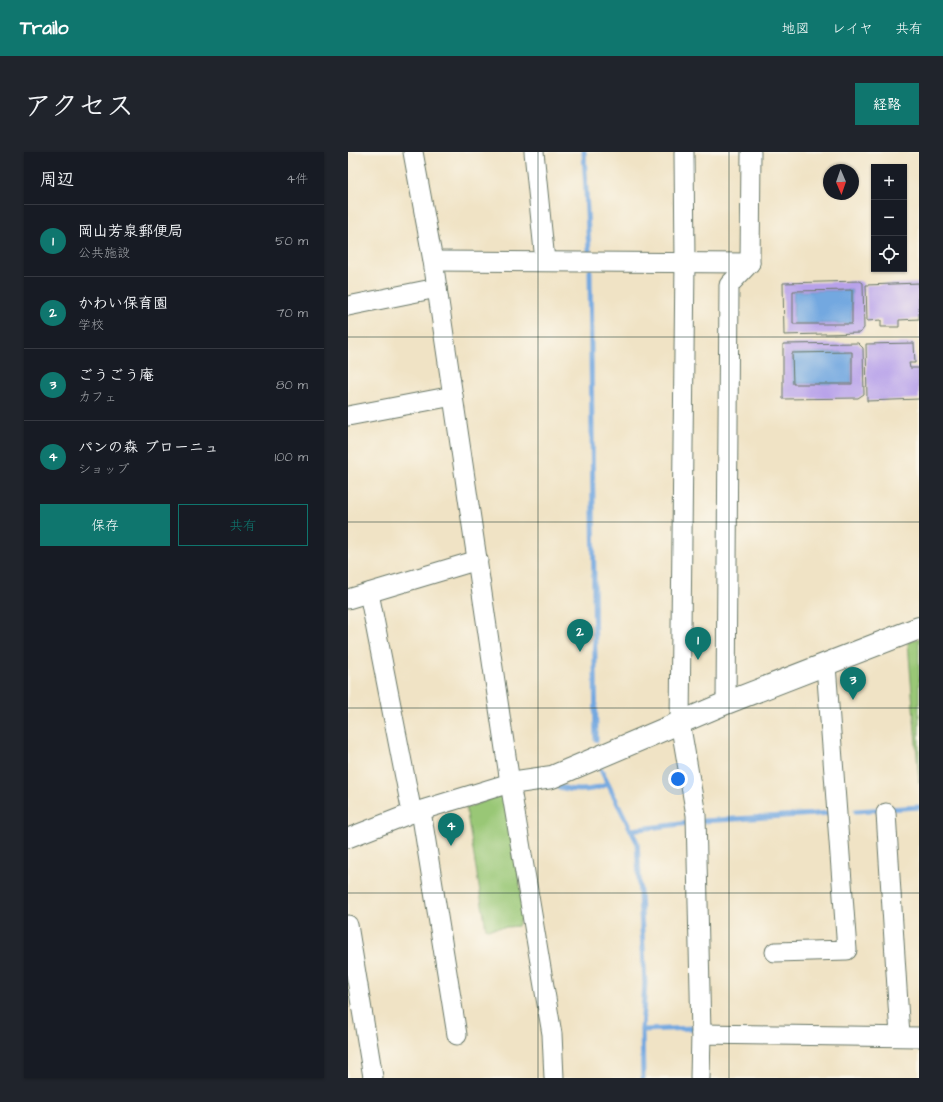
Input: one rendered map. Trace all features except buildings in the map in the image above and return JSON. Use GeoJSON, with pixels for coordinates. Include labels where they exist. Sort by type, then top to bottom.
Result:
{"type":"FeatureCollection","features":[{"type":"Feature","properties":{"kind":"street"},"geometry":{"type":"LineString","coordinates":[[413,152],[433,261],[510,783],[552,1034],[554,1078]]}},
{"type":"Feature","properties":{"kind":"street"},"geometry":{"type":"LineString","coordinates":[[534,152],[545,261]]}},
{"type":"Feature","properties":{"kind":"street"},"geometry":{"type":"LineString","coordinates":[[684,152],[685,261],[680,722],[696,815],[701,1034],[700,1078]]}},
{"type":"Feature","properties":{"kind":"street"},"geometry":{"type":"LineString","coordinates":[[726,703],[729,285],[750,262],[751,152]]}},
{"type":"Feature","properties":{"kind":"street"},"geometry":{"type":"LineString","coordinates":[[433,261],[750,262]]}},
{"type":"Feature","properties":{"kind":"street"},"geometry":{"type":"LineString","coordinates":[[348,306],[437,288]]}},
{"type":"Feature","properties":{"kind":"street"},"geometry":{"type":"LineString","coordinates":[[348,416],[453,396]]}},
{"type":"Feature","properties":{"kind":"street"},"geometry":{"type":"LineString","coordinates":[[348,599],[478,560]]}},
{"type":"Feature","properties":{"kind":"street"},"geometry":{"type":"LineString","coordinates":[[369,593],[416,812],[457,1035]]}},
{"type":"Feature","properties":{"kind":"street"},"geometry":{"type":"LineString","coordinates":[[348,838],[416,812],[510,783],[552,777],[726,703],[919,628]]}},
{"type":"Feature","properties":{"kind":"street"},"geometry":{"type":"LineString","coordinates":[[775,952],[847,950],[826,665]]}},
{"type":"Feature","properties":{"kind":"street"},"geometry":{"type":"LineString","coordinates":[[886,813],[900,1032]]}},
{"type":"Feature","properties":{"kind":"street"},"geometry":{"type":"LineString","coordinates":[[348,925],[373,1076]]}},
{"type":"Feature","properties":{"kind":"street"},"geometry":{"type":"LineString","coordinates":[[701,1034],[900,1032],[919,1037]]}},
{"type":"Feature","properties":{"kind":"green space"},"geometry":{"type":"Polygon","coordinates":[[[919,638],[919,783],[908,642],[919,638]]]}},
{"type":"Feature","properties":{"kind":"green space"},"geometry":{"type":"Polygon","coordinates":[[[507,793],[525,918],[521,919],[518,926],[486,929],[466,808],[507,793]]]}},
{"type":"Feature","properties":{"kind":"water"},"geometry":{"type":"Polygon","coordinates":[[[852,290],[852,324],[793,324],[793,291],[852,290]]]}},
{"type":"Feature","properties":{"kind":"water"},"geometry":{"type":"Polygon","coordinates":[[[852,352],[852,384],[793,384],[792,353],[852,352]]]}},
{"type":"Feature","properties":{"kind":"waterway"},"geometry":{"type":"LineString","coordinates":[[584,152],[589,251]]}},
{"type":"Feature","properties":{"kind":"waterway"},"geometry":{"type":"LineString","coordinates":[[590,271],[596,740]]}},
{"type":"Feature","properties":{"kind":"waterway"},"geometry":{"type":"LineString","coordinates":[[601,770],[637,842],[645,983],[642,1030],[643,1078]]}},
{"type":"Feature","properties":{"kind":"waterway"},"geometry":{"type":"LineString","coordinates":[[557,782],[559,787],[572,790],[590,789],[608,784]]}},
{"type":"Feature","properties":{"kind":"waterway"},"geometry":{"type":"LineString","coordinates":[[856,811],[919,807]]}},
{"type":"Feature","properties":{"kind":"waterway"},"geometry":{"type":"LineString","coordinates":[[703,821],[832,813]]}},
{"type":"Feature","properties":{"kind":"waterway"},"geometry":{"type":"LineString","coordinates":[[631,830],[689,823]]}},
{"type":"Feature","properties":{"kind":"waterway"},"geometry":{"type":"LineString","coordinates":[[642,1030],[695,1028]]}},
{"type":"Feature","properties":{"kind":"place","name":"かわい保育園"},"geometry":{"type":"Point","coordinates":[580,652]}},
{"type":"Feature","properties":{"kind":"place","name":"岡山芳泉郵便局"},"geometry":{"type":"Point","coordinates":[698,660]}},
{"type":"Feature","properties":{"kind":"place","name":"ごうごう庵"},"geometry":{"type":"Point","coordinates":[853,700]}},
{"type":"Feature","properties":{"kind":"place","name":"パンの森 ブローニュ"},"geometry":{"type":"Point","coordinates":[451,846]}}]}
